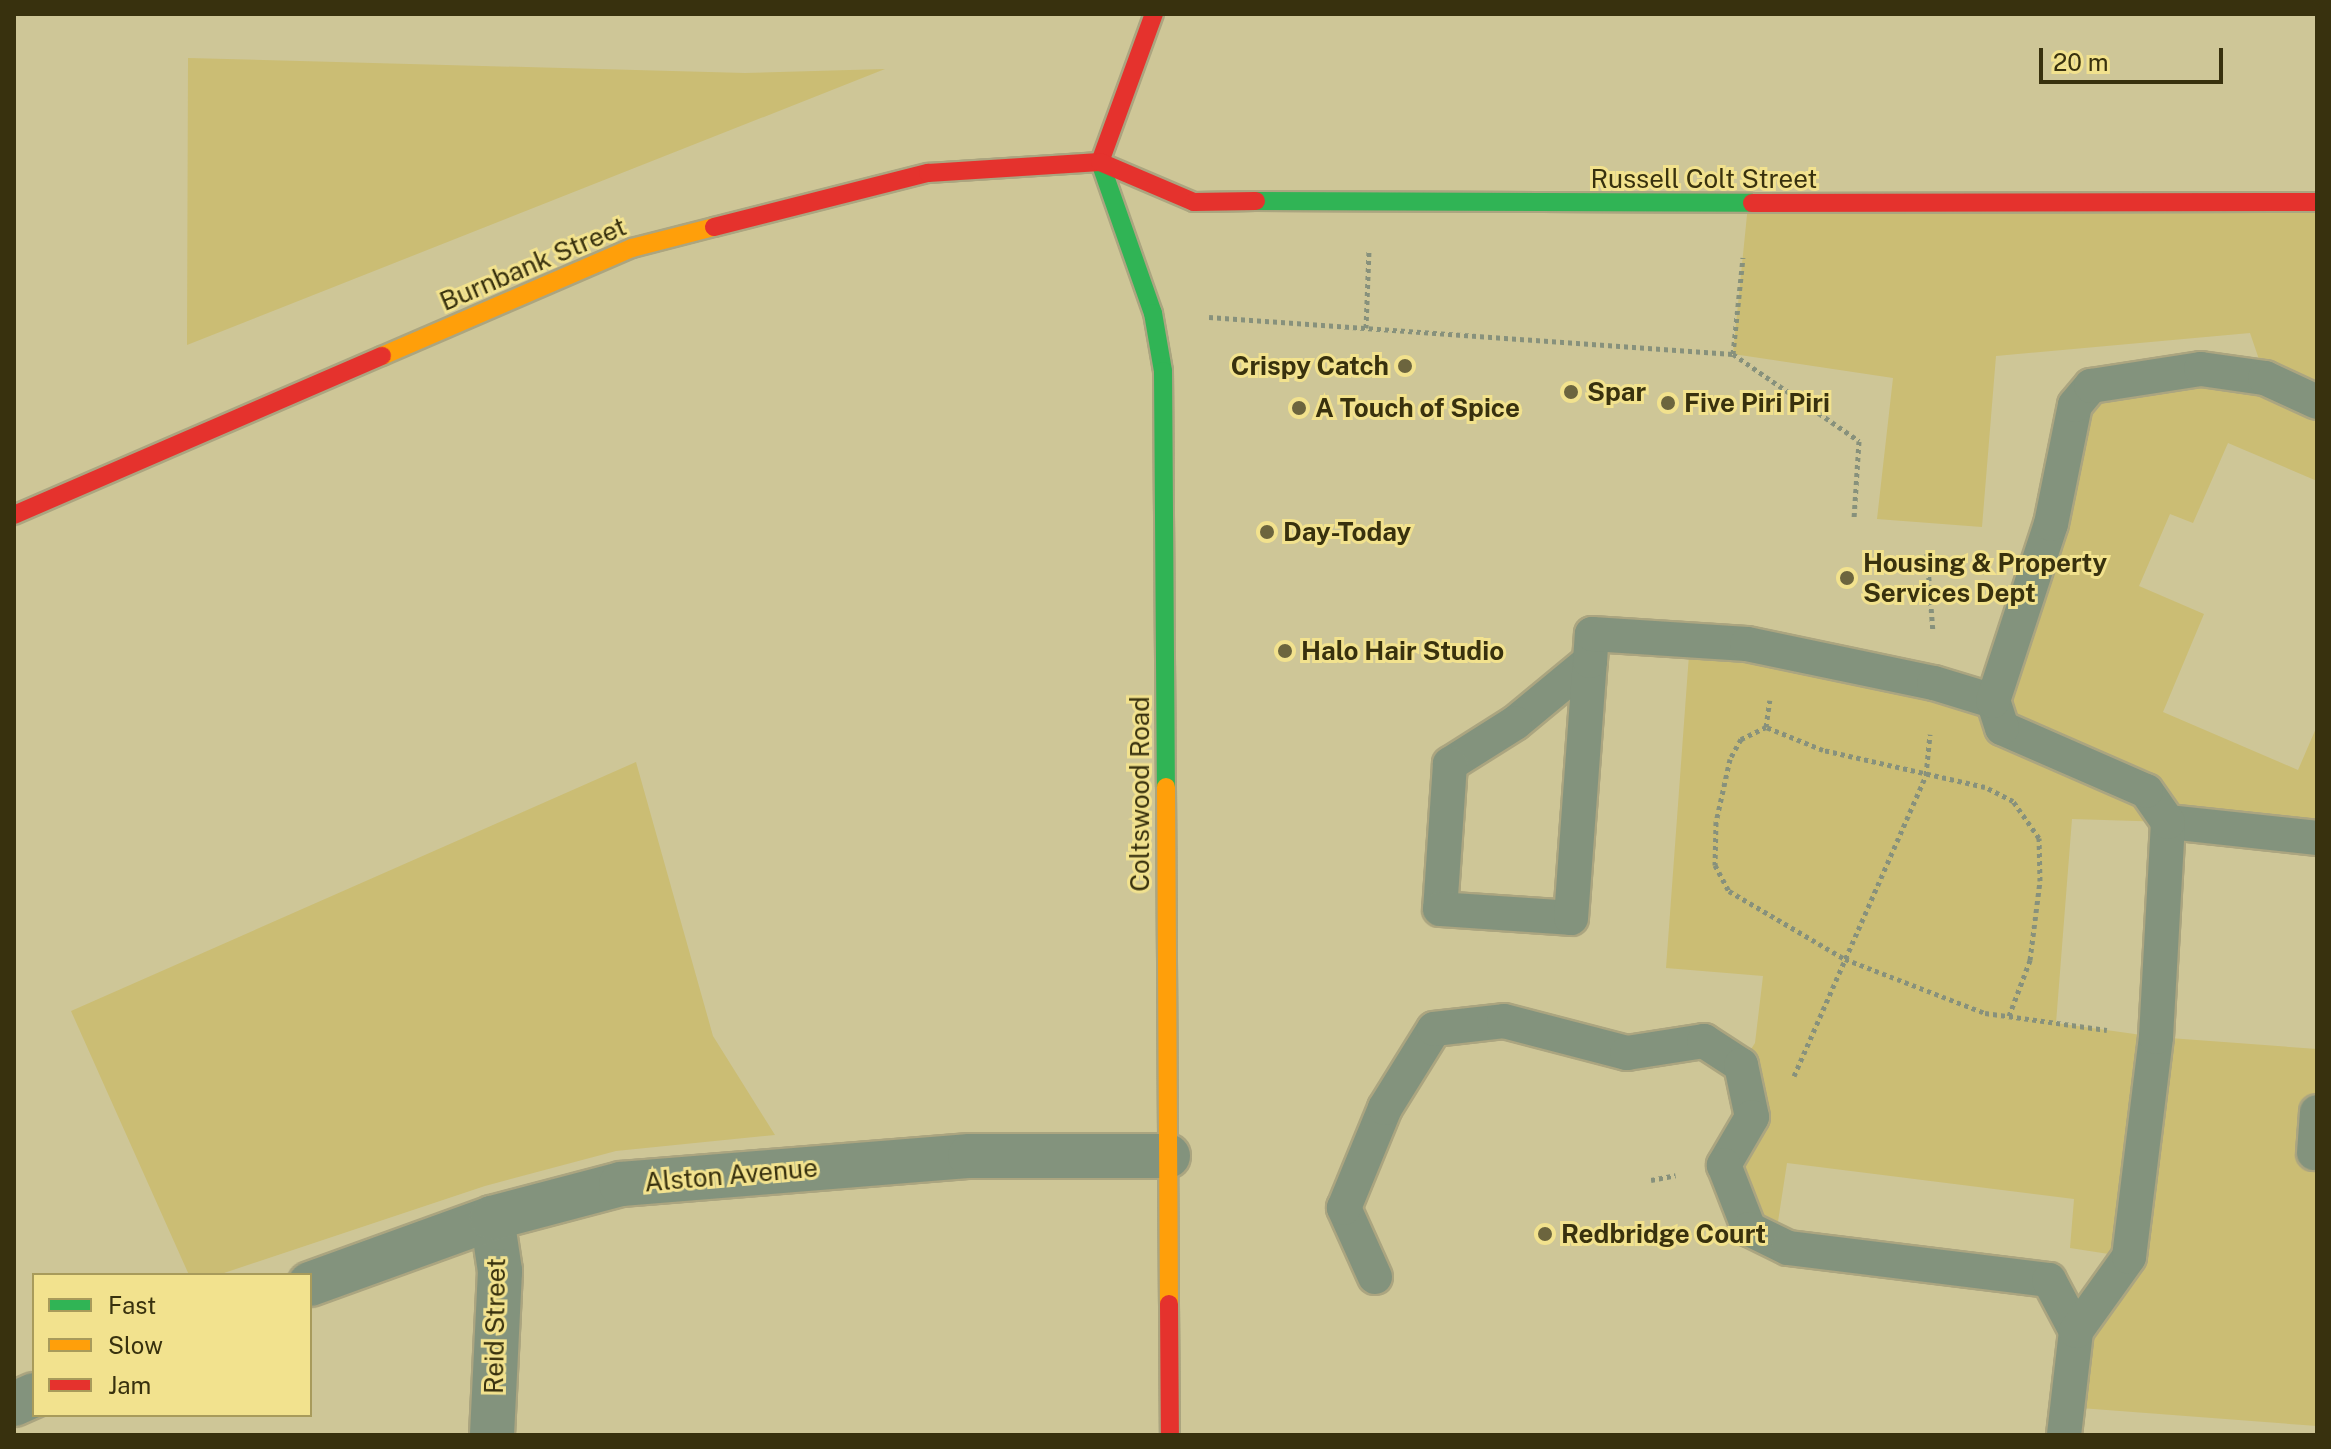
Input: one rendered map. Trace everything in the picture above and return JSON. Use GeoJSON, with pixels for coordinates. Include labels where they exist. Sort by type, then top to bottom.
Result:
{"type":"FeatureCollection","features":[{"type":"Feature","properties":{"kind":"main road"},"geometry":{"type":"LineString","coordinates":[[1100,162],[1154,14]]}},
{"type":"Feature","properties":{"kind":"main road","name":"Russell Colt Street"},"geometry":{"type":"LineString","coordinates":[[1100,162],[1194,202],[1370,198],[1460,204],[2317,202]]}},
{"type":"Feature","properties":{"kind":"main road","name":"Coltswood Road"},"geometry":{"type":"LineString","coordinates":[[1100,162],[1153,313],[1163,371],[1170,1435]]}},
{"type":"Feature","properties":{"kind":"main road","name":"Burnbank Street"},"geometry":{"type":"LineString","coordinates":[[14,515],[632,248],[928,173],[1100,162]]}},
{"type":"Feature","properties":{"kind":"street","name":"Alston Avenue"},"geometry":{"type":"LineString","coordinates":[[312,1283],[492,1218],[621,1184],[970,1156],[1168,1156]]}},
{"type":"Feature","properties":{"kind":"street","name":"Reid Street"},"geometry":{"type":"LineString","coordinates":[[492,1218],[500,1271],[492,1435]]}},
{"type":"Feature","properties":{"kind":"lane"},"geometry":{"type":"LineString","coordinates":[[2064,1435],[2076,1331],[2129,1257],[2156,1037],[2168,822],[2146,791],[2002,728],[1993,701],[2051,524],[2075,405],[2091,386],[2201,369],[2265,378],[2317,402]]}},
{"type":"Feature","properties":{"kind":"lane"},"geometry":{"type":"LineString","coordinates":[[1590,661],[1515,723],[1450,764],[1440,909],[1571,918],[1592,634],[1747,644],[1934,683],[1993,701]]}},
{"type":"Feature","properties":{"kind":"lane"},"geometry":{"type":"LineString","coordinates":[[2168,822],[2317,838]]}},
{"type":"Feature","properties":{"kind":"lane"},"geometry":{"type":"LineString","coordinates":[[1375,1277],[1344,1208],[1385,1108],[1434,1029],[1504,1021],[1627,1053],[1704,1041],[1741,1065],[1752,1117],[1724,1165],[1749,1229],[1788,1248],[2049,1280],[2076,1331]]}},
{"type":"Feature","properties":{"kind":"lane"},"geometry":{"type":"LineString","coordinates":[[2314,1153],[2317,1112]]}},
{"type":"Feature","properties":{"kind":"path"},"geometry":{"type":"LineString","coordinates":[[1366,328],[1370,198]]}},
{"type":"Feature","properties":{"kind":"path"},"geometry":{"type":"LineString","coordinates":[[1733,354],[1748,205]]}},
{"type":"Feature","properties":{"kind":"path"},"geometry":{"type":"LineString","coordinates":[[1153,313],[1733,354],[1859,441],[1854,518]]}},
{"type":"Feature","properties":{"kind":"path"},"geometry":{"type":"LineString","coordinates":[[1752,1117],[1786,1094],[1926,775],[1934,683],[1927,553]]}},
{"type":"Feature","properties":{"kind":"path"},"geometry":{"type":"LineString","coordinates":[[2009,1016],[2030,960],[2039,838],[2013,801],[1985,787],[1823,750],[1766,727],[1741,739],[1730,759],[1716,822],[1715,865],[1729,891],[1845,959],[1985,1013],[2156,1037]]}},
{"type":"Feature","properties":{"kind":"shaded area"},"geometry":{"type":"Polygon","coordinates":[[[188,58],[745,73],[885,69],[187,345],[188,58]]]}},
{"type":"Feature","properties":{"kind":"shaded area"},"geometry":{"type":"Polygon","coordinates":[[[2317,202],[2317,481],[2228,443],[2193,523],[2170,514],[2139,586],[2204,614],[2163,712],[2298,770],[2317,726],[2317,838],[2168,822],[2072,819],[2056,1023],[2156,1037],[2317,1049],[2317,1426],[2067,1407],[2076,1331],[2128,1257],[2070,1248],[2074,1199],[1787,1163],[1775,1241],[1733,1186],[1752,1117],[1741,1065],[1755,1043],[1763,976],[1666,968],[1690,641],[1993,701],[2091,386],[2265,377],[2250,333],[1996,356],[1982,527],[1877,519],[1893,378],[1733,354],[1748,205],[2317,202]]]}},
{"type":"Feature","properties":{"kind":"shaded area"},"geometry":{"type":"Polygon","coordinates":[[[636,762],[713,1036],[775,1135],[616,1151],[485,1186],[224,1273],[188,1273],[71,1011],[636,762]]]}},
{"type":"Feature","properties":{"kind":"traffic: fast"},"geometry":{"type":"LineString","coordinates":[[1100,162],[1153,313],[1163,371],[1166,787]]}},
{"type":"Feature","properties":{"kind":"traffic: fast"},"geometry":{"type":"LineString","coordinates":[[1256,201],[1752,203]]}},
{"type":"Feature","properties":{"kind":"traffic: slow"},"geometry":{"type":"LineString","coordinates":[[382,356],[632,248],[714,227]]}},
{"type":"Feature","properties":{"kind":"traffic: slow"},"geometry":{"type":"LineString","coordinates":[[1166,787],[1169,1304]]}},
{"type":"Feature","properties":{"kind":"traffic: jam"},"geometry":{"type":"LineString","coordinates":[[1100,162],[1154,14]]}},
{"type":"Feature","properties":{"kind":"traffic: jam"},"geometry":{"type":"LineString","coordinates":[[714,227],[928,173],[1100,162],[1194,202],[1256,201]]}},
{"type":"Feature","properties":{"kind":"traffic: jam"},"geometry":{"type":"LineString","coordinates":[[1752,203],[2317,202]]}},
{"type":"Feature","properties":{"kind":"traffic: jam"},"geometry":{"type":"LineString","coordinates":[[14,515],[382,356]]}},
{"type":"Feature","properties":{"kind":"traffic: jam"},"geometry":{"type":"LineString","coordinates":[[1169,1304],[1170,1435]]}},
{"type":"Feature","properties":{"kind":"place","name":"Crispy Catch"},"geometry":{"type":"Point","coordinates":[1405,366]}},
{"type":"Feature","properties":{"kind":"place","name":"Spar"},"geometry":{"type":"Point","coordinates":[1571,392]}},
{"type":"Feature","properties":{"kind":"place","name":"Five Piri Piri"},"geometry":{"type":"Point","coordinates":[1668,403]}},
{"type":"Feature","properties":{"kind":"place","name":"A Touch of Spice"},"geometry":{"type":"Point","coordinates":[1299,408]}},
{"type":"Feature","properties":{"kind":"place","name":"Day-Today"},"geometry":{"type":"Point","coordinates":[1267,532]}},
{"type":"Feature","properties":{"kind":"place","name":"Housing & Property Services Dept"},"geometry":{"type":"Point","coordinates":[1847,578]}},
{"type":"Feature","properties":{"kind":"place","name":"Halo Hair Studio"},"geometry":{"type":"Point","coordinates":[1285,651]}},
{"type":"Feature","properties":{"kind":"place","name":"Redbridge Court"},"geometry":{"type":"Point","coordinates":[1545,1234]}}]}
